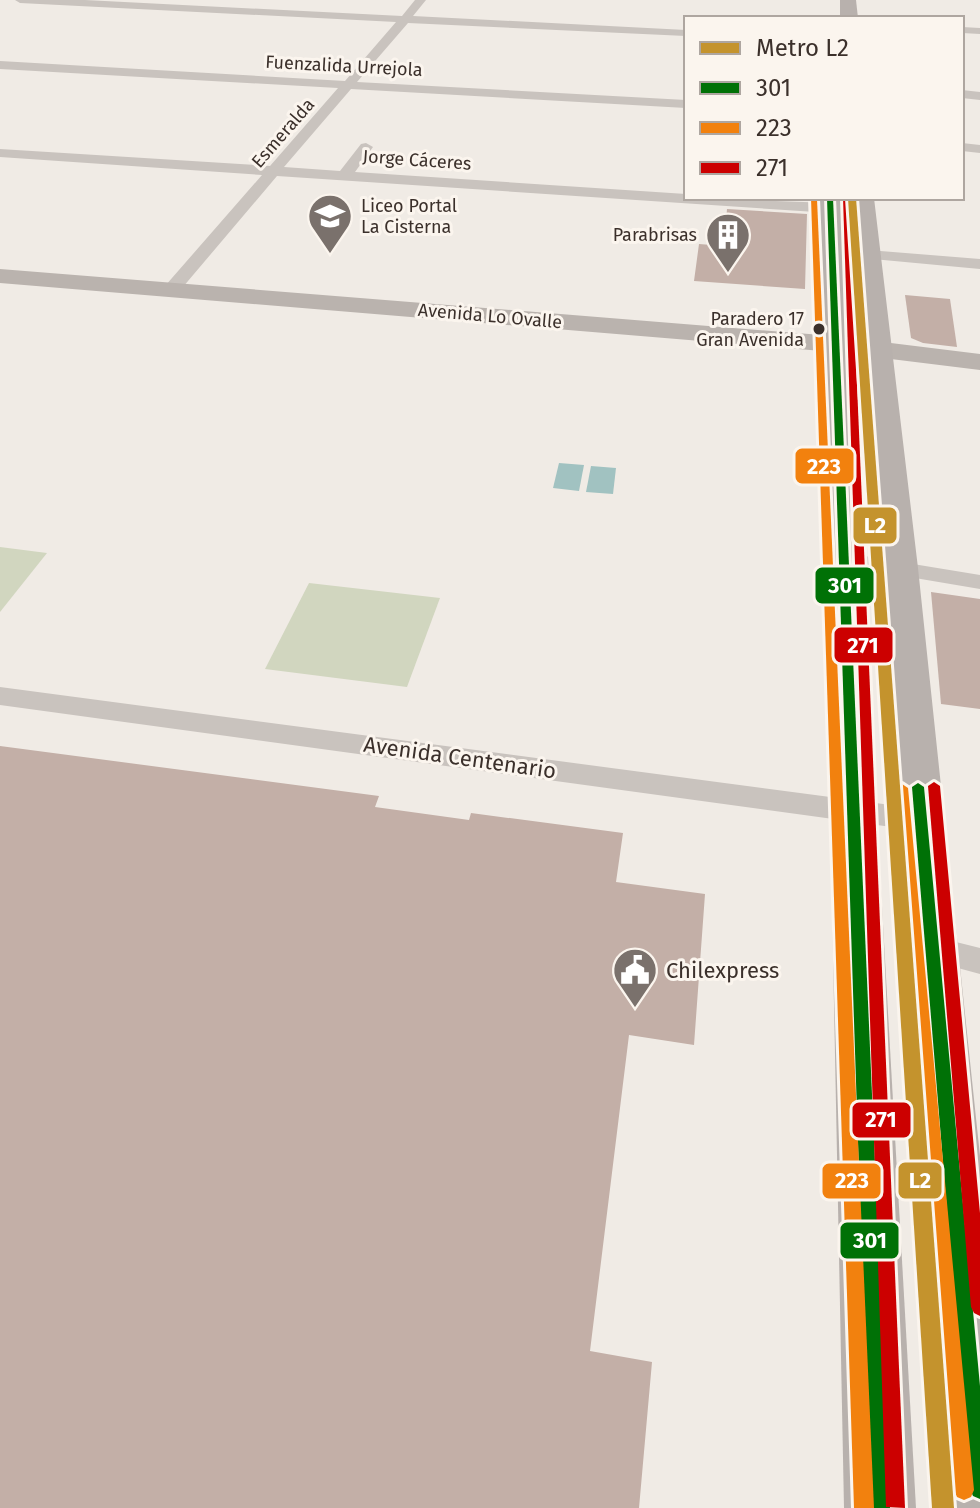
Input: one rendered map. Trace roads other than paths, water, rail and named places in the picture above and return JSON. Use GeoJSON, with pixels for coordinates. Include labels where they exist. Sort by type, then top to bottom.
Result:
{"type":"FeatureCollection","features":[{"type":"Feature","properties":{"kind":"main road"},"geometry":{"type":"LineString","coordinates":[[880,1508],[830,203],[854,215],[863,210],[899,568],[980,1489]]}},
{"type":"Feature","properties":{"kind":"main road","name":"Avenida Lo Ovalle"},"geometry":{"type":"LineString","coordinates":[[0,276],[834,344],[980,362]]}},
{"type":"Feature","properties":{"kind":"street"},"geometry":{"type":"LineString","coordinates":[[7,7],[19,0],[684,33]]}},
{"type":"Feature","properties":{"kind":"street"},"geometry":{"type":"LineString","coordinates":[[208,9],[219,0]]}},
{"type":"Feature","properties":{"kind":"street","name":"Esmeralda"},"geometry":{"type":"LineString","coordinates":[[171,290],[421,0]]}},
{"type":"Feature","properties":{"kind":"street","name":"Fuenzalida Urrejola"},"geometry":{"type":"LineString","coordinates":[[0,65],[684,104]]}},
{"type":"Feature","properties":{"kind":"street"},"geometry":{"type":"LineString","coordinates":[[345,175],[366,147]]}},
{"type":"Feature","properties":{"kind":"street","name":"Jorge Cáceres"},"geometry":{"type":"LineString","coordinates":[[0,153],[684,195]]}},
{"type":"Feature","properties":{"kind":"street","name":"Jorge Cáceres"},"geometry":{"type":"LineString","coordinates":[[778,200],[830,203]]}},
{"type":"Feature","properties":{"kind":"street"},"geometry":{"type":"LineString","coordinates":[[868,255],[980,264]]}},
{"type":"Feature","properties":{"kind":"street"},"geometry":{"type":"LineString","coordinates":[[846,560],[980,582]]}},
{"type":"Feature","properties":{"kind":"street","name":"Avenida Centenario"},"geometry":{"type":"LineString","coordinates":[[0,696],[921,820]]}},
{"type":"Feature","properties":{"kind":"street"},"geometry":{"type":"LineString","coordinates":[[932,949],[980,961]]}},
{"type":"Feature","properties":{"kind":"water"},"geometry":{"type":"Polygon","coordinates":[[[559,463],[584,465],[579,491],[553,488],[559,463]]]}},
{"type":"Feature","properties":{"kind":"water"},"geometry":{"type":"Polygon","coordinates":[[[591,466],[616,468],[613,494],[586,492],[591,466]]]}},
{"type":"Feature","properties":{"kind":"metro line","name":"L2"},"geometry":{"type":"LineString","coordinates":[[852,200],[943,1508]]}},
{"type":"Feature","properties":{"kind":"place","name":"Liceo Portal La Cisterna"},"geometry":{"type":"Point","coordinates":[330,255]}},
{"type":"Feature","properties":{"kind":"place","name":"Parabrisas"},"geometry":{"type":"Point","coordinates":[728,274]}},
{"type":"Feature","properties":{"kind":"place","name":"Paradero 17 Gran Avenida"},"geometry":{"type":"Point","coordinates":[819,329]}},
{"type":"Feature","properties":{"kind":"place","name":"Chilexpress"},"geometry":{"type":"Point","coordinates":[635,1009]}}]}
